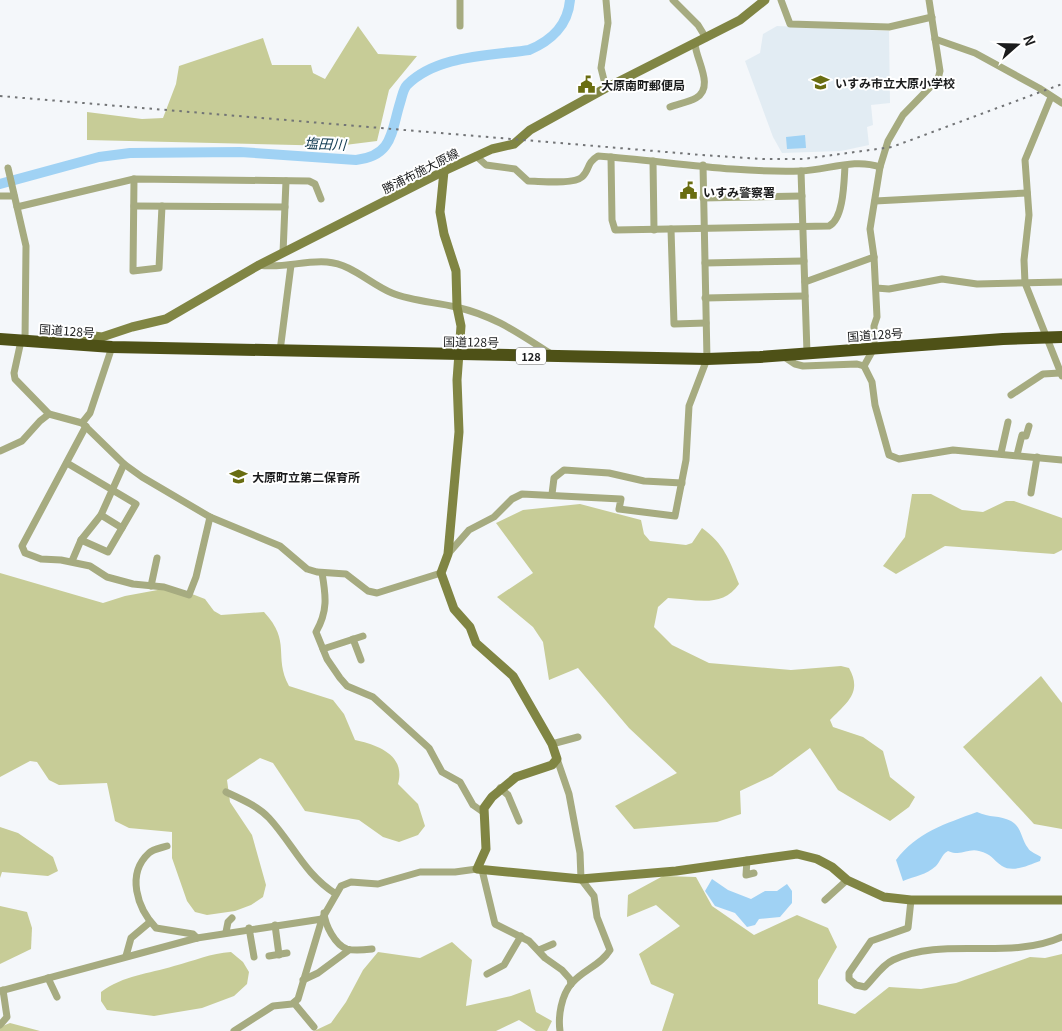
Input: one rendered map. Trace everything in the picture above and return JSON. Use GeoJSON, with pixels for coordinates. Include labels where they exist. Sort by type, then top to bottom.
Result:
{"type":"FeatureCollection","features":[{"type":"Feature","properties":{"kind":"highway","name":"国道128号"},"geometry":{"type":"LineString","coordinates":[[0,339],[112,347],[556,357],[707,358],[1062,337]]}},
{"type":"Feature","properties":{"kind":"street"},"geometry":{"type":"LineString","coordinates":[[460,0],[460,26]]}},
{"type":"Feature","properties":{"kind":"street"},"geometry":{"type":"LineString","coordinates":[[606,0],[608,23],[600,68],[606,88]]}},
{"type":"Feature","properties":{"kind":"street"},"geometry":{"type":"LineString","coordinates":[[673,0],[693,20],[706,38]]}},
{"type":"Feature","properties":{"kind":"street","name":"勝浦布施大原線"},"geometry":{"type":"LineString","coordinates":[[78,344],[94,336],[102,337],[132,326],[166,319],[283,252],[444,171],[498,147],[514,144],[530,130],[606,88],[740,20],[765,0]]}},
{"type":"Feature","properties":{"kind":"street"},"geometry":{"type":"LineString","coordinates":[[781,0],[790,24],[889,27],[932,17]]}},
{"type":"Feature","properties":{"kind":"street"},"geometry":{"type":"LineString","coordinates":[[864,366],[874,348],[874,326],[877,317],[874,257],[870,229],[880,168],[888,141],[902,115],[938,79],[940,71],[929,0]]}},
{"type":"Feature","properties":{"kind":"street"},"geometry":{"type":"LineString","coordinates":[[935,38],[975,53],[1039,88],[1062,104]]}},
{"type":"Feature","properties":{"kind":"street"},"geometry":{"type":"LineString","coordinates":[[670,107],[696,98],[704,87],[705,79],[696,54],[695,44]]}},
{"type":"Feature","properties":{"kind":"street"},"geometry":{"type":"LineString","coordinates":[[1011,395],[1043,374],[1061,375],[1025,283],[1024,260],[1028,215],[1025,160],[1051,97]]}},
{"type":"Feature","properties":{"kind":"street"},"geometry":{"type":"LineString","coordinates":[[476,156],[486,165],[515,169],[528,181],[575,181],[584,175],[590,160],[598,156],[801,171],[868,163],[880,168]]}},
{"type":"Feature","properties":{"kind":"street"},"geometry":{"type":"LineString","coordinates":[[612,157],[612,220],[616,230],[803,228],[829,226],[837,219],[843,197],[845,166]]}},
{"type":"Feature","properties":{"kind":"street"},"geometry":{"type":"LineString","coordinates":[[654,161],[654,230]]}},
{"type":"Feature","properties":{"kind":"street"},"geometry":{"type":"LineString","coordinates":[[448,554],[469,530],[494,516],[512,499],[522,494],[552,494],[621,499],[620,509],[675,516],[687,452],[689,406],[707,358],[703,165]]}},
{"type":"Feature","properties":{"kind":"street"},"geometry":{"type":"LineString","coordinates":[[8,168],[26,246],[23,341],[14,373],[15,379],[49,414],[84,425],[124,464],[142,477],[210,517],[280,546],[307,568],[322,573],[346,574],[368,591],[377,593],[441,573]]}},
{"type":"Feature","properties":{"kind":"street"},"geometry":{"type":"LineString","coordinates":[[444,171],[440,212],[444,234],[456,272],[457,307],[461,326],[457,380],[459,432],[448,554],[441,573],[454,609],[470,627],[476,643],[513,676],[552,744],[569,794],[580,854],[581,879],[594,896],[597,917],[610,950],[606,957],[571,984],[558,1018],[560,1031]]}},
{"type":"Feature","properties":{"kind":"street"},"geometry":{"type":"LineString","coordinates":[[801,171],[807,353]]}},
{"type":"Feature","properties":{"kind":"street"},"geometry":{"type":"LineString","coordinates":[[134,179],[133,270],[159,268],[162,206]]}},
{"type":"Feature","properties":{"kind":"street"},"geometry":{"type":"LineString","coordinates":[[17,207],[134,179],[309,181],[315,184],[321,199]]}},
{"type":"Feature","properties":{"kind":"street"},"geometry":{"type":"LineString","coordinates":[[283,252],[286,181]]}},
{"type":"Feature","properties":{"kind":"street"},"geometry":{"type":"LineString","coordinates":[[875,201],[1027,192]]}},
{"type":"Feature","properties":{"kind":"street"},"geometry":{"type":"LineString","coordinates":[[0,196],[14,196]]}},
{"type":"Feature","properties":{"kind":"street"},"geometry":{"type":"LineString","coordinates":[[703,198],[802,196]]}},
{"type":"Feature","properties":{"kind":"street"},"geometry":{"type":"LineString","coordinates":[[134,206],[285,207]]}},
{"type":"Feature","properties":{"kind":"street"},"geometry":{"type":"LineString","coordinates":[[671,229],[674,324],[706,323]]}},
{"type":"Feature","properties":{"kind":"street"},"geometry":{"type":"LineString","coordinates":[[805,282],[874,257]]}},
{"type":"Feature","properties":{"kind":"street"},"geometry":{"type":"LineString","coordinates":[[705,263],[804,261]]}},
{"type":"Feature","properties":{"kind":"street"},"geometry":{"type":"LineString","coordinates":[[259,265],[274,268],[328,262],[353,270],[392,294],[457,307],[497,320],[556,357]]}},
{"type":"Feature","properties":{"kind":"street"},"geometry":{"type":"LineString","coordinates":[[280,351],[292,265]]}},
{"type":"Feature","properties":{"kind":"street"},"geometry":{"type":"LineString","coordinates":[[876,288],[889,289],[942,279],[977,284],[1062,282]]}},
{"type":"Feature","properties":{"kind":"street"},"geometry":{"type":"LineString","coordinates":[[706,298],[806,296]]}},
{"type":"Feature","properties":{"kind":"street"},"geometry":{"type":"LineString","coordinates":[[112,347],[90,413],[67,463],[22,546],[25,553],[32,557],[72,561],[90,566],[107,578],[189,595],[196,577],[210,517]]}},
{"type":"Feature","properties":{"kind":"street"},"geometry":{"type":"LineString","coordinates":[[781,355],[795,364],[803,366],[857,364],[864,366],[872,382],[875,405],[891,457],[906,458],[953,450],[1062,460]]}},
{"type":"Feature","properties":{"kind":"street"},"geometry":{"type":"LineString","coordinates":[[0,451],[22,441],[40,420],[49,414]]}},
{"type":"Feature","properties":{"kind":"street"},"geometry":{"type":"LineString","coordinates":[[1001,453],[1008,422]]}},
{"type":"Feature","properties":{"kind":"street"},"geometry":{"type":"LineString","coordinates":[[1017,455],[1022,435],[1026,436],[1029,426]]}},
{"type":"Feature","properties":{"kind":"street"},"geometry":{"type":"LineString","coordinates":[[1031,493],[1037,458]]}},
{"type":"Feature","properties":{"kind":"street"},"geometry":{"type":"LineString","coordinates":[[67,463],[136,504],[108,552],[81,540]]}},
{"type":"Feature","properties":{"kind":"street"},"geometry":{"type":"LineString","coordinates":[[72,561],[81,540],[101,515],[124,464]]}},
{"type":"Feature","properties":{"kind":"street"},"geometry":{"type":"LineString","coordinates":[[552,494],[554,478],[564,470],[609,474],[644,481],[682,483]]}},
{"type":"Feature","properties":{"kind":"street"},"geometry":{"type":"LineString","coordinates":[[101,515],[122,528]]}},
{"type":"Feature","properties":{"kind":"street"},"geometry":{"type":"LineString","coordinates":[[151,586],[157,558]]}},
{"type":"Feature","properties":{"kind":"street"},"geometry":{"type":"LineString","coordinates":[[322,573],[327,600],[326,611],[316,632],[323,649],[340,678],[347,686],[373,697],[429,748],[442,772],[460,782],[473,805],[483,812]]}},
{"type":"Feature","properties":{"kind":"street"},"geometry":{"type":"LineString","coordinates":[[323,649],[363,636]]}},
{"type":"Feature","properties":{"kind":"street"},"geometry":{"type":"LineString","coordinates":[[353,639],[361,660]]}},
{"type":"Feature","properties":{"kind":"street"},"geometry":{"type":"LineString","coordinates":[[552,744],[578,737]]}},
{"type":"Feature","properties":{"kind":"street"},"geometry":{"type":"LineString","coordinates":[[557,759],[552,765],[516,776],[500,788],[492,797],[483,812],[486,849],[480,869],[495,924],[521,936],[539,950],[566,974],[571,984]]}},
{"type":"Feature","properties":{"kind":"street"},"geometry":{"type":"LineString","coordinates":[[500,788],[508,795],[519,821]]}},
{"type":"Feature","properties":{"kind":"street"},"geometry":{"type":"LineString","coordinates":[[226,792],[259,809],[270,819],[308,872],[321,885],[336,894]]}},
{"type":"Feature","properties":{"kind":"street"},"geometry":{"type":"LineString","coordinates":[[167,846],[150,852],[137,868],[135,876],[141,906],[150,922],[162,930],[193,934],[197,938]]}},
{"type":"Feature","properties":{"kind":"street"},"geometry":{"type":"LineString","coordinates":[[294,1003],[323,916],[341,886],[351,882],[378,884],[420,872],[455,872],[480,869],[581,879],[676,871],[797,854],[817,859],[832,867],[847,880],[884,897],[911,900],[1062,900]]}},
{"type":"Feature","properties":{"kind":"street"},"geometry":{"type":"LineString","coordinates":[[747,860],[746,875],[754,873]]}},
{"type":"Feature","properties":{"kind":"street"},"geometry":{"type":"LineString","coordinates":[[826,900],[847,880]]}},
{"type":"Feature","properties":{"kind":"street"},"geometry":{"type":"LineString","coordinates":[[911,900],[908,928],[870,942],[848,976],[853,983],[865,987],[889,962],[912,954],[943,950],[1023,948],[1062,937]]}},
{"type":"Feature","properties":{"kind":"street"},"geometry":{"type":"LineString","coordinates":[[0,1025],[7,1017],[1,990],[197,938],[323,916]]}},
{"type":"Feature","properties":{"kind":"street"},"geometry":{"type":"LineString","coordinates":[[323,916],[329,930],[349,950]]}},
{"type":"Feature","properties":{"kind":"street"},"geometry":{"type":"LineString","coordinates":[[226,932],[228,922],[232,918]]}},
{"type":"Feature","properties":{"kind":"street"},"geometry":{"type":"LineString","coordinates":[[126,956],[130,938],[150,922]]}},
{"type":"Feature","properties":{"kind":"street"},"geometry":{"type":"LineString","coordinates":[[275,925],[279,955]]}},
{"type":"Feature","properties":{"kind":"street"},"geometry":{"type":"LineString","coordinates":[[249,928],[254,957]]}},
{"type":"Feature","properties":{"kind":"street"},"geometry":{"type":"LineString","coordinates":[[487,974],[504,964],[521,936]]}},
{"type":"Feature","properties":{"kind":"street"},"geometry":{"type":"LineString","coordinates":[[539,950],[553,944]]}},
{"type":"Feature","properties":{"kind":"street"},"geometry":{"type":"LineString","coordinates":[[303,980],[318,973],[349,950],[372,949]]}},
{"type":"Feature","properties":{"kind":"street"},"geometry":{"type":"LineString","coordinates":[[269,956],[287,953]]}},
{"type":"Feature","properties":{"kind":"street"},"geometry":{"type":"LineString","coordinates":[[48,978],[57,997]]}},
{"type":"Feature","properties":{"kind":"street"},"geometry":{"type":"LineString","coordinates":[[294,1003],[314,1027]]}},
{"type":"Feature","properties":{"kind":"street"},"geometry":{"type":"LineString","coordinates":[[234,1031],[273,1006],[294,1003]]}},
{"type":"Feature","properties":{"kind":"shaded area","name":"いすみ市立大原小学校"},"geometry":{"type":"Polygon","coordinates":[[[777,26],[889,31],[890,103],[871,105],[873,125],[867,127],[869,145],[841,151],[782,153],[773,137],[745,61],[760,53],[763,34],[777,26]]]}},
{"type":"Feature","properties":{"kind":"green space"},"geometry":{"type":"Polygon","coordinates":[[[358,26],[378,54],[417,56],[389,90],[377,141],[337,146],[87,140],[87,112],[142,119],[163,118],[176,84],[179,66],[263,38],[272,65],[311,65],[313,73],[325,79],[358,26]]]}},
{"type":"Feature","properties":{"kind":"green space"},"geometry":{"type":"Polygon","coordinates":[[[912,494],[931,494],[962,510],[983,512],[1006,501],[1014,501],[1062,518],[1062,550],[1054,554],[945,546],[896,574],[883,566],[905,537],[912,494]]]}},
{"type":"Feature","properties":{"kind":"green space"},"geometry":{"type":"Polygon","coordinates":[[[580,504],[641,520],[644,534],[650,541],[686,545],[692,543],[702,528],[716,540],[725,553],[739,584],[725,597],[716,600],[698,601],[668,598],[658,607],[654,627],[672,645],[709,663],[791,670],[841,666],[849,668],[853,677],[853,691],[847,703],[830,720],[833,727],[863,737],[883,751],[890,777],[915,797],[909,807],[890,821],[838,790],[810,748],[772,776],[740,791],[741,814],[717,822],[634,829],[615,806],[677,773],[629,728],[578,668],[549,680],[543,642],[533,627],[497,597],[533,573],[496,523],[523,510],[580,504]]]}},
{"type":"Feature","properties":{"kind":"green space"},"geometry":{"type":"Polygon","coordinates":[[[0,573],[103,603],[125,596],[163,589],[179,589],[205,599],[214,611],[221,615],[264,612],[277,632],[280,641],[284,675],[289,686],[333,700],[344,714],[355,740],[381,748],[394,759],[398,766],[398,784],[418,804],[425,826],[418,835],[399,842],[383,837],[359,820],[305,811],[273,763],[260,758],[227,780],[230,802],[252,835],[266,885],[263,897],[251,905],[235,911],[207,915],[195,912],[187,901],[172,858],[172,832],[129,828],[115,821],[107,783],[59,785],[49,780],[37,762],[30,761],[0,777],[0,573]]]}},
{"type":"Feature","properties":{"kind":"green space"},"geometry":{"type":"Polygon","coordinates":[[[1041,676],[1062,703],[1062,829],[1034,824],[963,747],[1041,676]]]}},
{"type":"Feature","properties":{"kind":"green space"},"geometry":{"type":"Polygon","coordinates":[[[0,827],[18,833],[53,857],[58,871],[48,876],[2,872],[0,878],[0,827]]]}},
{"type":"Feature","properties":{"kind":"green space"},"geometry":{"type":"Polygon","coordinates":[[[663,876],[696,877],[712,906],[754,935],[797,915],[828,928],[837,947],[818,980],[818,1004],[855,1014],[889,987],[921,989],[956,983],[1030,957],[1045,958],[1062,954],[1062,1031],[662,1031],[674,994],[651,984],[639,954],[680,926],[656,905],[627,917],[628,895],[663,876]]]}},
{"type":"Feature","properties":{"kind":"green space"},"geometry":{"type":"Polygon","coordinates":[[[0,906],[27,912],[32,928],[31,949],[0,964],[0,906]]]}},
{"type":"Feature","properties":{"kind":"green space"},"geometry":{"type":"Polygon","coordinates":[[[452,942],[472,960],[466,1006],[511,996],[530,989],[536,1012],[552,1021],[547,1031],[536,1031],[519,1020],[496,1031],[314,1031],[331,1023],[346,1002],[363,970],[378,952],[420,958],[452,942]]]}},
{"type":"Feature","properties":{"kind":"green space"},"geometry":{"type":"Polygon","coordinates":[[[231,952],[243,962],[249,972],[247,984],[234,996],[202,1008],[154,1016],[107,1010],[101,1001],[101,992],[127,978],[231,952]]]}},
{"type":"Feature","properties":{"kind":"green space"},"geometry":{"type":"Polygon","coordinates":[[[10,1023],[40,1031],[0,1031],[0,1027],[10,1023]]]}},
{"type":"Feature","properties":{"kind":"water"},"geometry":{"type":"Polygon","coordinates":[[[805,135],[806,148],[787,149],[786,137],[805,135]]]}},
{"type":"Feature","properties":{"kind":"water"},"geometry":{"type":"Polygon","coordinates":[[[977,812],[1007,819],[1015,824],[1029,849],[1041,857],[1040,861],[1021,868],[1011,869],[1002,866],[983,852],[975,850],[953,853],[948,851],[932,869],[903,881],[896,860],[904,850],[932,830],[977,812]]]}},
{"type":"Feature","properties":{"kind":"water"},"geometry":{"type":"Polygon","coordinates":[[[712,879],[728,890],[751,899],[765,891],[777,891],[787,884],[792,891],[792,903],[780,917],[759,919],[755,925],[747,927],[735,913],[715,906],[705,891],[712,879]]]}},
{"type":"Feature","properties":{"kind":"waterway","name":"塩田川"},"geometry":{"type":"LineString","coordinates":[[0,184],[99,157],[130,153],[240,152],[356,160],[368,158],[384,148],[392,133],[404,89],[419,75],[448,62],[464,58],[529,50],[544,42],[557,31],[566,17],[570,0]]}},
{"type":"Feature","properties":{"kind":"railway"},"geometry":{"type":"LineString","coordinates":[[0,96],[702,155],[763,159],[803,159],[892,147],[1062,84]]}},
{"type":"Feature","properties":{"kind":"place","name":"いすみ市立大原小学校"},"geometry":{"type":"Point","coordinates":[821,82]}},
{"type":"Feature","properties":{"kind":"place","name":"大原南町郵便局"},"geometry":{"type":"Point","coordinates":[587,84]}},
{"type":"Feature","properties":{"kind":"place","name":"いすみ警察署"},"geometry":{"type":"Point","coordinates":[689,191]}},
{"type":"Feature","properties":{"kind":"place","name":"大原町立第二保育所"},"geometry":{"type":"Point","coordinates":[238,476]}}]}
